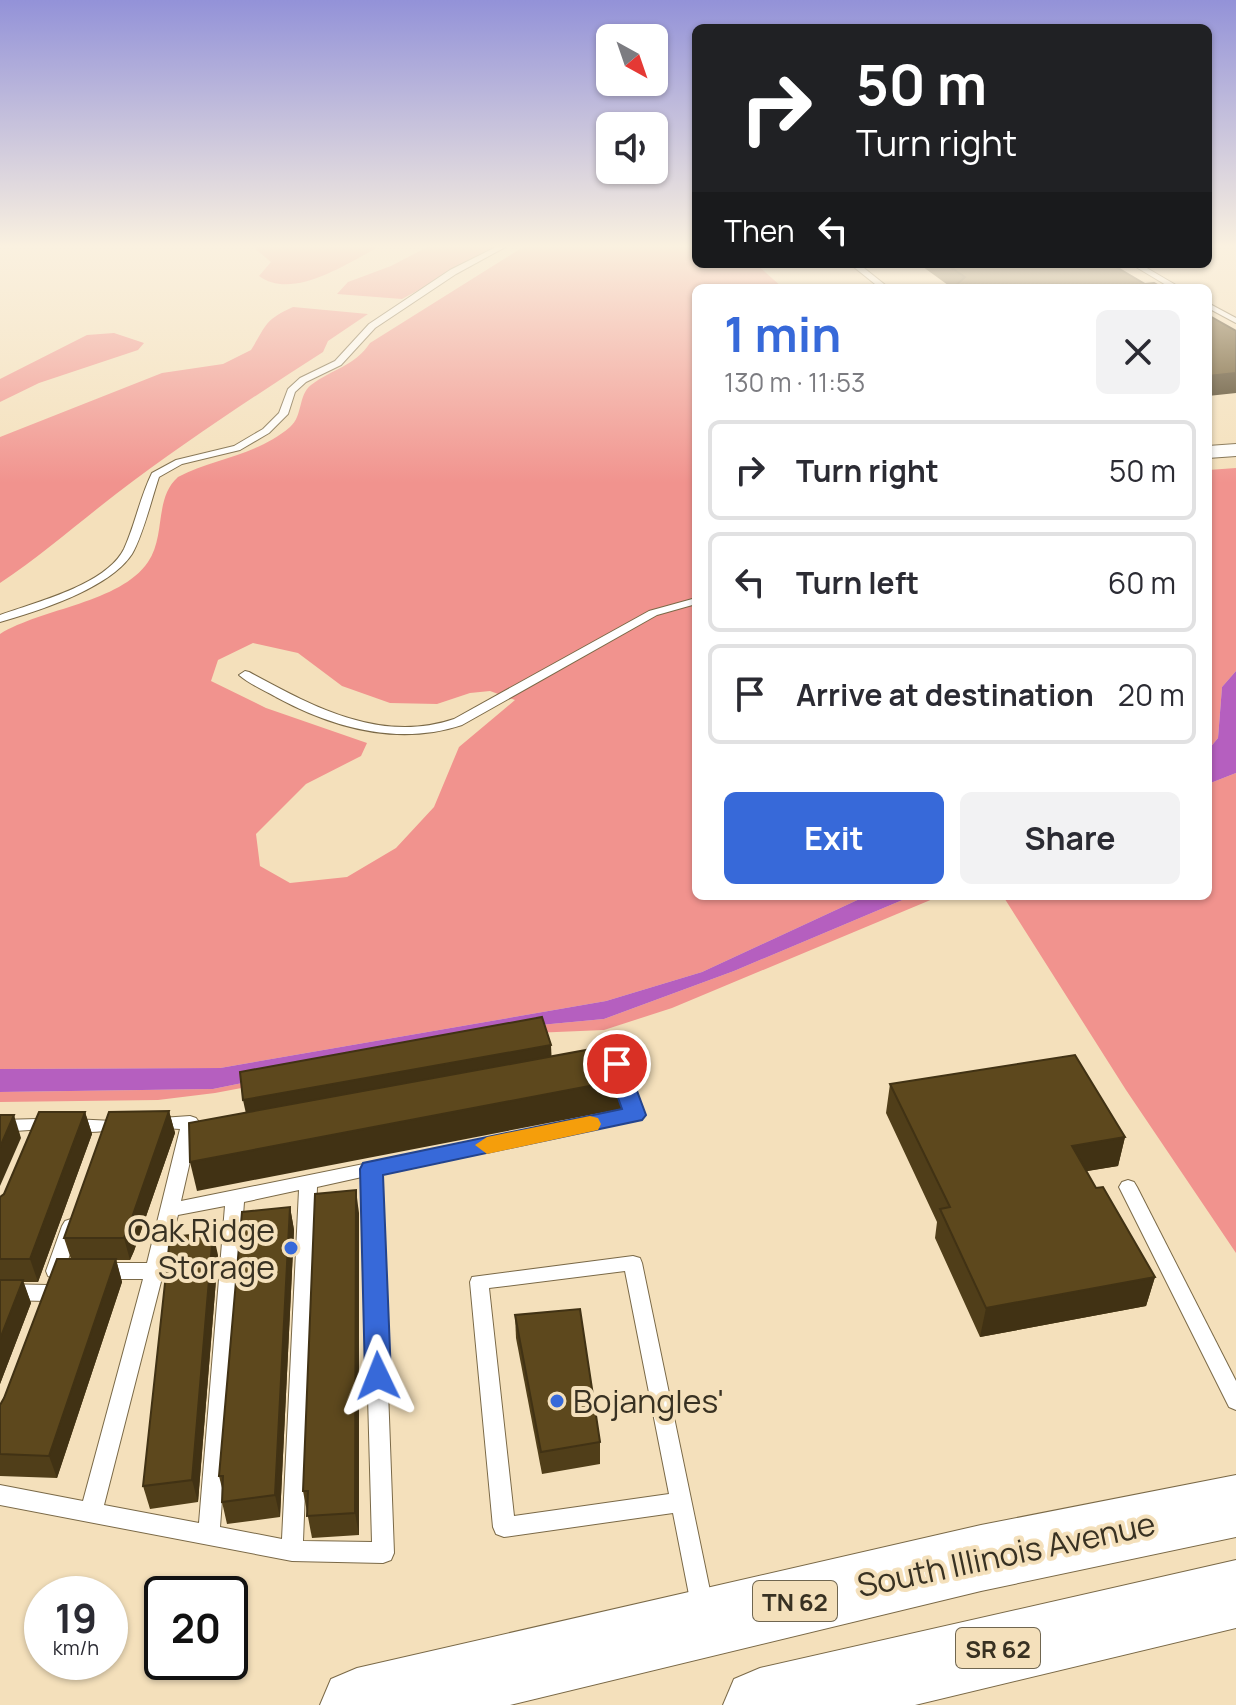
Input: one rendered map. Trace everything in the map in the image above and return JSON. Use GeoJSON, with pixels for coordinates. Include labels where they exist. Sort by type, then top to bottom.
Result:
{"type":"FeatureCollection","features":[{"type":"Feature","properties":{"kind":"highway","name":"South Illinois Avenue"},"geometry":{"type":"LineString","coordinates":[[357,1705],[981,1558],[1236,1506]]}},
{"type":"Feature","properties":{"kind":"highway","name":"SR 62"},"geometry":{"type":"LineString","coordinates":[[760,1705],[1236,1594]]}},
{"type":"Feature","properties":{"kind":"street"},"geometry":{"type":"LineString","coordinates":[[1212,452],[1236,450]]}},
{"type":"Feature","properties":{"kind":"lane"},"geometry":{"type":"LineString","coordinates":[[0,619],[98,582],[128,551],[155,475],[179,462],[237,448],[266,431],[283,414],[291,391],[303,380],[338,363],[365,332],[377,324]]}},
{"type":"Feature","properties":{"kind":"lane"},"geometry":{"type":"LineString","coordinates":[[245,675],[327,717],[369,725],[435,730],[458,722],[653,613],[692,602]]}},
{"type":"Feature","properties":{"kind":"lane"},"geometry":{"type":"LineString","coordinates":[[170,1210],[635,1115],[617,1064],[586,1070]]}},
{"type":"Feature","properties":{"kind":"lane"},"geometry":{"type":"LineString","coordinates":[[0,1126],[36,1132],[190,1122],[191,1142],[170,1210],[91,1513]]}},
{"type":"Feature","properties":{"kind":"lane"},"geometry":{"type":"LineString","coordinates":[[0,1495],[292,1551],[383,1553],[371,1169]]}},
{"type":"Feature","properties":{"kind":"lane"},"geometry":{"type":"LineString","coordinates":[[292,1551],[308,1182]]}},
{"type":"Feature","properties":{"kind":"lane"},"geometry":{"type":"LineString","coordinates":[[1128,1187],[1236,1401]]}},
{"type":"Feature","properties":{"kind":"lane"},"geometry":{"type":"LineString","coordinates":[[209,1535],[235,1198]]}},
{"type":"Feature","properties":{"kind":"lane"},"geometry":{"type":"LineString","coordinates":[[0,1292],[45,1300],[70,1271],[76,1213]]}},
{"type":"Feature","properties":{"kind":"lane"},"geometry":{"type":"LineString","coordinates":[[680,1502],[504,1527],[479,1282],[633,1263],[705,1621]]}},
{"type":"Feature","properties":{"kind":"lane"},"geometry":{"type":"LineString","coordinates":[[70,1271],[154,1271]]}},
{"type":"Feature","properties":{"kind":"shaded area"},"geometry":{"type":"Polygon","coordinates":[[[268,324],[354,324],[328,341],[323,352],[167,457],[0,583],[0,437],[162,373],[223,364],[251,350],[268,324]]]}},
{"type":"Feature","properties":{"kind":"shaded area"},"geometry":{"type":"Polygon","coordinates":[[[401,324],[692,324],[692,900],[857,900],[702,972],[606,1001],[220,1068],[0,1069],[0,634],[100,596],[135,576],[153,552],[166,495],[178,477],[250,450],[277,436],[294,422],[304,394],[311,385],[364,351],[370,343],[401,324]],[[253,643],[218,660],[211,681],[266,708],[367,743],[361,756],[306,784],[256,834],[260,866],[290,883],[347,877],[396,848],[434,807],[459,747],[515,700],[490,691],[470,693],[437,704],[390,703],[342,686],[298,653],[253,643]]]}},
{"type":"Feature","properties":{"kind":"shaded area"},"geometry":{"type":"Polygon","coordinates":[[[114,333],[144,343],[138,350],[39,383],[0,402],[0,379],[87,335],[114,333]]]}},
{"type":"Feature","properties":{"kind":"shaded area"},"geometry":{"type":"Polygon","coordinates":[[[1236,468],[1236,671],[1222,687],[1218,738],[1212,745],[1212,470],[1236,468]]]}},
{"type":"Feature","properties":{"kind":"shaded area"},"geometry":{"type":"Polygon","coordinates":[[[1236,671],[1236,773],[1212,782],[1212,745],[1218,738],[1222,687],[1236,671]]]}},
{"type":"Feature","properties":{"kind":"shaded area"},"geometry":{"type":"Polygon","coordinates":[[[1236,773],[1236,1253],[1126,1090],[1006,900],[1212,900],[1212,782],[1236,773]]]}},
{"type":"Feature","properties":{"kind":"shaded area"},"geometry":{"type":"Polygon","coordinates":[[[857,900],[903,900],[734,971],[604,1019],[519,1027],[213,1089],[0,1092],[0,1069],[220,1068],[606,1001],[702,972],[857,900]]]}},
{"type":"Feature","properties":{"kind":"shaded area"},"geometry":{"type":"Polygon","coordinates":[[[903,900],[930,900],[672,1008],[604,1030],[533,1033],[215,1093],[158,1100],[0,1102],[0,1092],[213,1089],[519,1027],[604,1019],[734,971],[903,900]]]}},
{"type":"Feature","properties":{"kind":"building"},"geometry":{"type":"Polygon","coordinates":[[[1212,324],[1223,324],[1236,331],[1236,373],[1212,376],[1212,324]]]}},
{"type":"Feature","properties":{"kind":"building"},"geometry":{"type":"Polygon","coordinates":[[[542,1017],[551,1045],[243,1100],[240,1072],[542,1017]]]}},
{"type":"Feature","properties":{"kind":"building"},"geometry":{"type":"Polygon","coordinates":[[[608,1046],[621,1080],[190,1162],[189,1123],[608,1046]]]}},
{"type":"Feature","properties":{"kind":"building"},"geometry":{"type":"Polygon","coordinates":[[[1075,1055],[1125,1137],[1072,1146],[1096,1188],[1103,1187],[1155,1277],[986,1308],[940,1209],[950,1207],[890,1084],[1075,1055]]]}},
{"type":"Feature","properties":{"kind":"building"},"geometry":{"type":"Polygon","coordinates":[[[169,1111],[124,1238],[64,1238],[109,1112],[169,1111]]]}},
{"type":"Feature","properties":{"kind":"building"},"geometry":{"type":"Polygon","coordinates":[[[39,1112],[85,1112],[30,1259],[0,1259],[0,1197],[39,1112]]]}},
{"type":"Feature","properties":{"kind":"building"},"geometry":{"type":"Polygon","coordinates":[[[0,1115],[14,1115],[0,1147],[0,1115]]]}},
{"type":"Feature","properties":{"kind":"building"},"geometry":{"type":"Polygon","coordinates":[[[356,1190],[355,1513],[307,1516],[308,1491],[303,1491],[315,1194],[356,1190]]]}},
{"type":"Feature","properties":{"kind":"building"},"geometry":{"type":"Polygon","coordinates":[[[290,1207],[275,1495],[222,1502],[223,1476],[219,1476],[242,1212],[290,1207]]]}},
{"type":"Feature","properties":{"kind":"building"},"geometry":{"type":"Polygon","coordinates":[[[213,1233],[192,1480],[143,1486],[170,1237],[213,1233]]]}},
{"type":"Feature","properties":{"kind":"building"},"geometry":{"type":"Polygon","coordinates":[[[57,1259],[116,1259],[49,1456],[0,1454],[0,1405],[57,1259]]]}},
{"type":"Feature","properties":{"kind":"building"},"geometry":{"type":"Polygon","coordinates":[[[0,1280],[23,1280],[0,1339],[0,1280]]]}},
{"type":"Feature","properties":{"kind":"building"},"geometry":{"type":"Polygon","coordinates":[[[580,1309],[600,1442],[541,1452],[515,1315],[580,1309]]]}},
{"type":"Feature","properties":{"kind":"slow traffic"},"geometry":{"type":"LineString","coordinates":[[487,1145],[590,1124]]}},
{"type":"Feature","properties":{"kind":"place","name":"Oak Ridge Storage"},"geometry":{"type":"Point","coordinates":[291,1248]}},
{"type":"Feature","properties":{"kind":"place","name":"Bojangles'"},"geometry":{"type":"Point","coordinates":[557,1401]}},
{"type":"Feature","properties":{"kind":"route"},"geometry":{"type":"LineString","coordinates":[[378,1376],[371,1169],[635,1115],[617,1064]]}}]}
